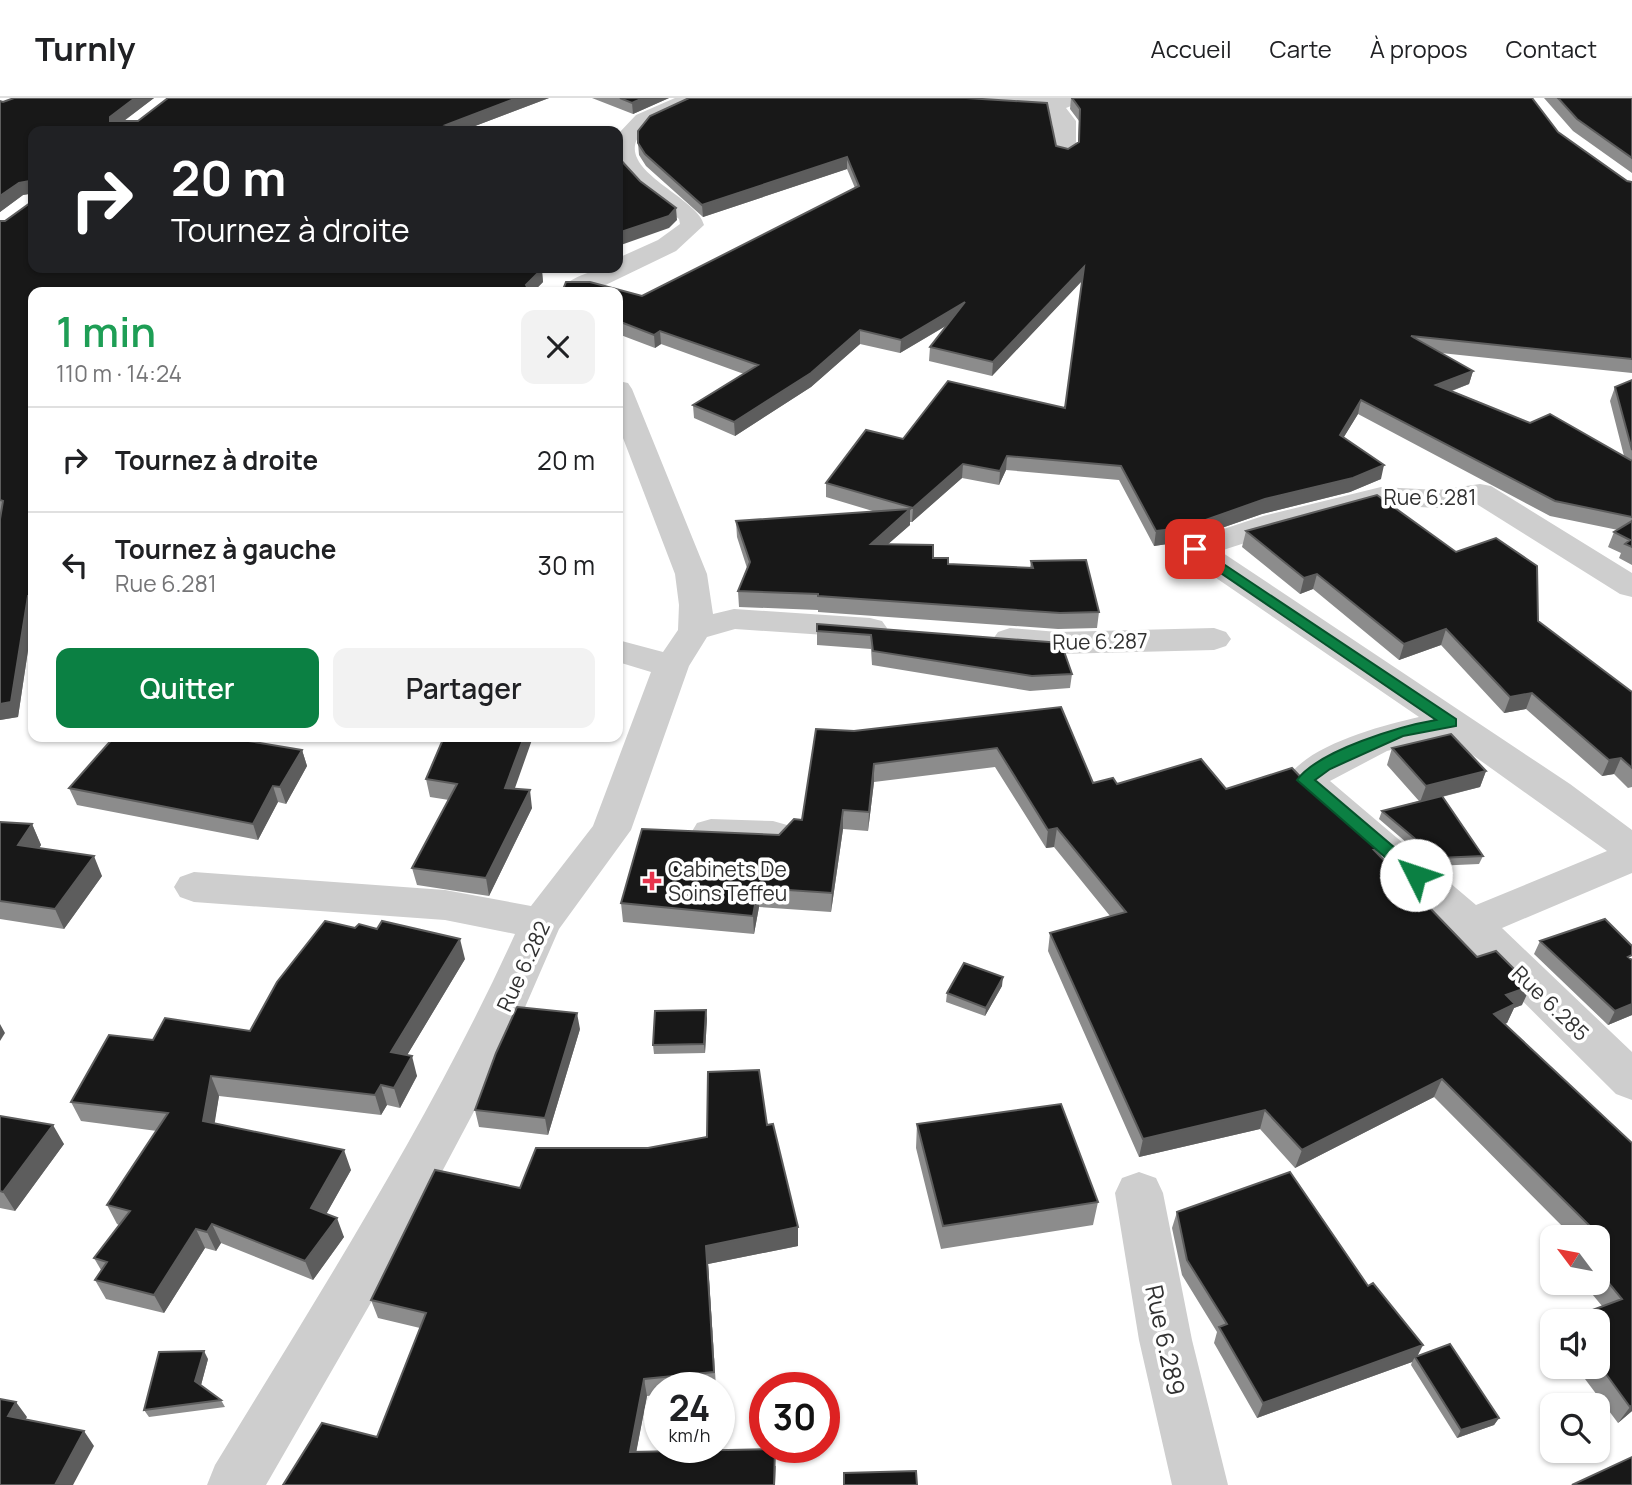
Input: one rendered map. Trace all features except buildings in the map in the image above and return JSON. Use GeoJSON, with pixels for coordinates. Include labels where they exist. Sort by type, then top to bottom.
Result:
{"type":"FeatureCollection","features":[{"type":"Feature","properties":{"kind":"street"},"geometry":{"type":"LineString","coordinates":[[623,265],[663,249],[683,236],[692,225],[690,216],[632,172],[623,156],[627,136],[639,123],[693,98]]}},
{"type":"Feature","properties":{"kind":"street"},"geometry":{"type":"LineString","coordinates":[[918,98],[1064,102],[1065,152]]}},
{"type":"Feature","properties":{"kind":"street"},"geometry":{"type":"LineString","coordinates":[[581,287],[606,273]]}},
{"type":"Feature","properties":{"kind":"street"},"geometry":{"type":"LineString","coordinates":[[623,402],[691,574],[696,605],[695,630],[734,619],[901,631]]}},
{"type":"Feature","properties":{"kind":"street","name":"Rue 6.281"},"geometry":{"type":"LineString","coordinates":[[1632,587],[1480,493],[1438,499],[1381,496],[1274,523],[1195,549],[1556,793],[1632,850]]}},
{"type":"Feature","properties":{"kind":"street","name":"Rue 6.282"},"geometry":{"type":"LineString","coordinates":[[235,1485],[374,1250],[471,1073],[541,923],[647,831],[671,666],[695,630]]}},
{"type":"Feature","properties":{"kind":"street","name":"Rue 6.287"},"geometry":{"type":"LineString","coordinates":[[980,637],[1058,643],[1214,639]]}},
{"type":"Feature","properties":{"kind":"street"},"geometry":{"type":"LineString","coordinates":[[623,652],[671,666]]}},
{"type":"Feature","properties":{"kind":"street","name":"Rue 6.285"},"geometry":{"type":"LineString","coordinates":[[1450,723],[1400,732],[1324,766],[1305,780],[1471,924],[1632,1081]]}},
{"type":"Feature","properties":{"kind":"street"},"geometry":{"type":"LineString","coordinates":[[647,831],[772,835]]}},
{"type":"Feature","properties":{"kind":"street"},"geometry":{"type":"LineString","coordinates":[[1471,924],[1632,857]]}},
{"type":"Feature","properties":{"kind":"street"},"geometry":{"type":"LineString","coordinates":[[194,887],[446,905],[541,923]]}},
{"type":"Feature","properties":{"kind":"street","name":"Rue 6.289"},"geometry":{"type":"LineString","coordinates":[[1139,1193],[1179,1406],[1200,1485]]}},
{"type":"Feature","properties":{"kind":"place","name":"Cabinets De Soins Teffeu"},"geometry":{"type":"Point","coordinates":[652,881]}},
{"type":"Feature","properties":{"kind":"route"},"geometry":{"type":"LineString","coordinates":[[1195,549],[1229,575],[1269,599],[1450,723],[1400,732],[1324,766],[1305,780],[1416,875]]}}]}
